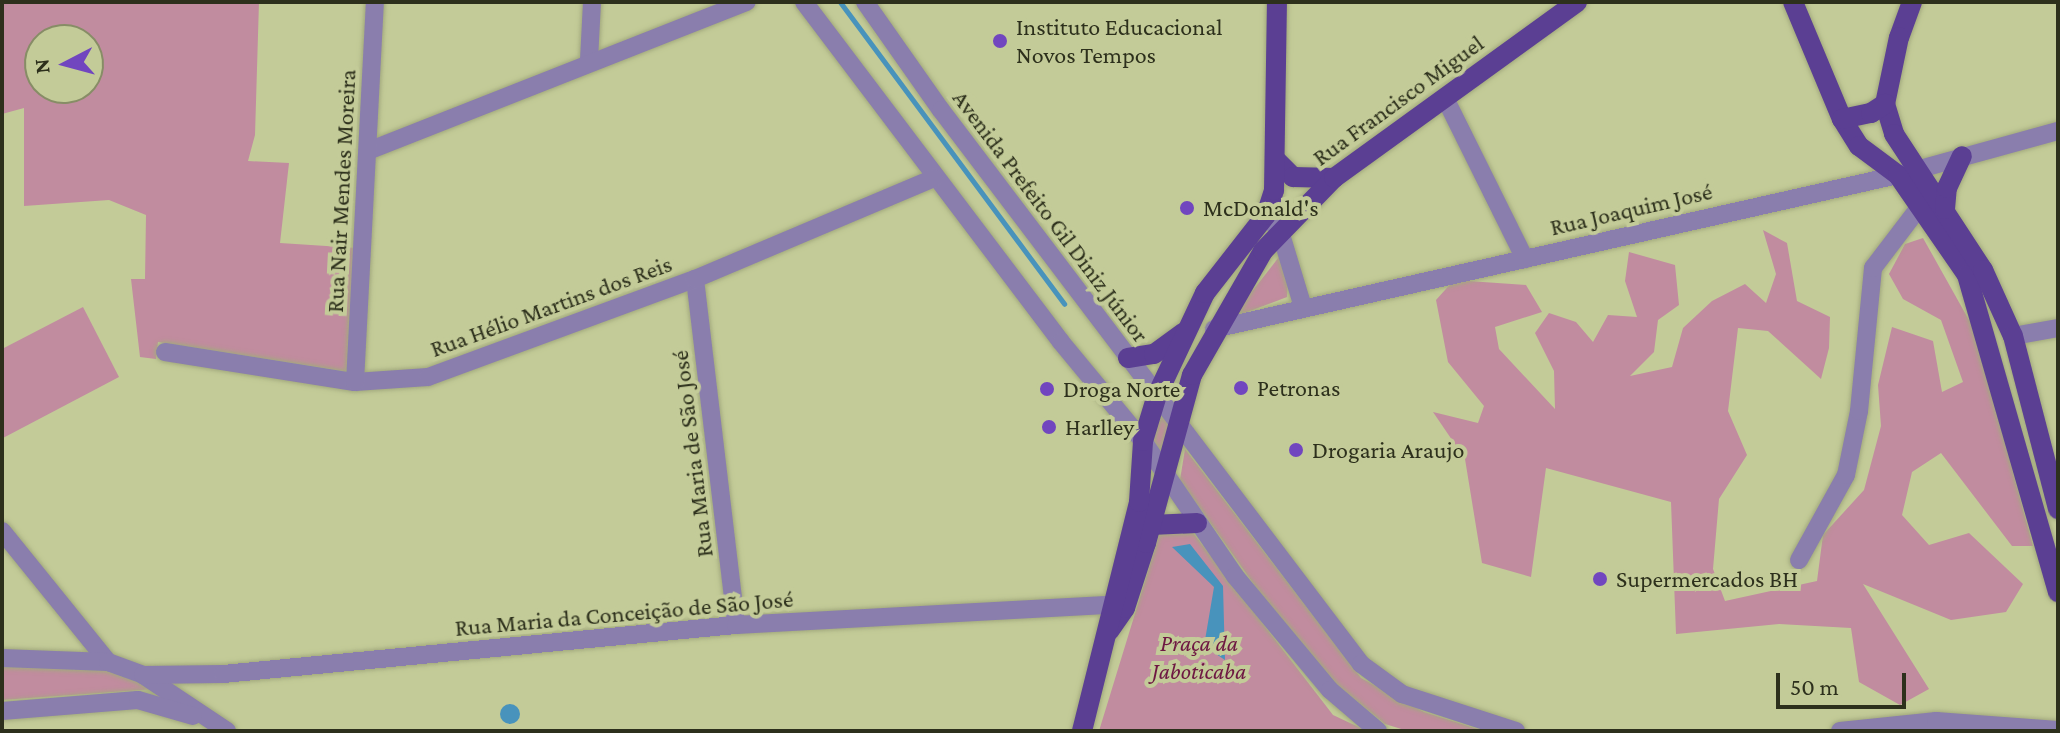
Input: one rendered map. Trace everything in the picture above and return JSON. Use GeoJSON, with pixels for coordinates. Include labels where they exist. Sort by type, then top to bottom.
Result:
{"type":"FeatureCollection","features":[{"type":"Feature","properties":{"kind":"main road"},"geometry":{"type":"LineString","coordinates":[[1082,731],[1109,631],[1110,605],[1139,502],[1143,441],[1157,395],[1183,333],[1205,293],[1266,215],[1277,161],[1277,2]]}},
{"type":"Feature","properties":{"kind":"main road","name":"Rua Francisco Miguel"},"geometry":{"type":"LineString","coordinates":[[1109,631],[1125,608],[1165,479],[1192,375],[1214,329],[1280,231],[1334,178],[1577,2]]}},
{"type":"Feature","properties":{"kind":"main road"},"geometry":{"type":"LineString","coordinates":[[1793,2],[1842,119],[1859,146],[1898,175],[1967,275],[1982,317],[2058,592]]}},
{"type":"Feature","properties":{"kind":"main road"},"geometry":{"type":"LineString","coordinates":[[1912,2],[1885,104],[1894,134],[1983,270],[2013,336],[2058,506]]}},
{"type":"Feature","properties":{"kind":"main road"},"geometry":{"type":"LineString","coordinates":[[1842,119],[1871,113],[1885,104]]}},
{"type":"Feature","properties":{"kind":"main road"},"geometry":{"type":"LineString","coordinates":[[1945,209],[1947,188],[1962,156]]}},
{"type":"Feature","properties":{"kind":"main road"},"geometry":{"type":"LineString","coordinates":[[1277,161],[1293,177],[1334,178]]}},
{"type":"Feature","properties":{"kind":"main road"},"geometry":{"type":"LineString","coordinates":[[1128,358],[1154,354],[1183,333]]}},
{"type":"Feature","properties":{"kind":"main road"},"geometry":{"type":"LineString","coordinates":[[1151,525],[1197,523]]}},
{"type":"Feature","properties":{"kind":"street","name":"Rua Nair Mendes Moreira"},"geometry":{"type":"LineString","coordinates":[[355,382],[375,2]]}},
{"type":"Feature","properties":{"kind":"street"},"geometry":{"type":"LineString","coordinates":[[589,60],[592,2]]}},
{"type":"Feature","properties":{"kind":"street"},"geometry":{"type":"LineString","coordinates":[[368,151],[589,60],[747,2]]}},
{"type":"Feature","properties":{"kind":"street"},"geometry":{"type":"LineString","coordinates":[[804,2],[934,178],[1143,441],[1165,479],[1197,523],[1330,690],[1378,731]]}},
{"type":"Feature","properties":{"kind":"street","name":"Avenida Prefeito Gil Diniz Júnior"},"geometry":{"type":"LineString","coordinates":[[865,2],[1128,358],[1361,664],[1402,694],[1478,724],[1516,731]]}},
{"type":"Feature","properties":{"kind":"street"},"geometry":{"type":"LineString","coordinates":[[1445,98],[1525,259]]}},
{"type":"Feature","properties":{"kind":"street","name":"Rua Joaquim José"},"geometry":{"type":"LineString","coordinates":[[1214,329],[1898,175],[2058,131]]}},
{"type":"Feature","properties":{"kind":"street","name":"Rua Hélio Martins dos Reis"},"geometry":{"type":"LineString","coordinates":[[165,352],[355,382],[428,377],[695,279],[934,178]]}},
{"type":"Feature","properties":{"kind":"street"},"geometry":{"type":"LineString","coordinates":[[1799,560],[1846,475],[1859,411],[1873,268],[1921,205]]}},
{"type":"Feature","properties":{"kind":"street"},"geometry":{"type":"LineString","coordinates":[[1266,215],[1280,231],[1303,307]]}},
{"type":"Feature","properties":{"kind":"street","name":"Rua Maria de São José"},"geometry":{"type":"LineString","coordinates":[[695,279],[736,625]]}},
{"type":"Feature","properties":{"kind":"street"},"geometry":{"type":"LineString","coordinates":[[2013,336],[2058,328]]}},
{"type":"Feature","properties":{"kind":"street"},"geometry":{"type":"LineString","coordinates":[[2,531],[108,662]]}},
{"type":"Feature","properties":{"kind":"street","name":"Rua Maria da Conceição de São José"},"geometry":{"type":"LineString","coordinates":[[143,675],[223,674],[736,625],[1110,605]]}},
{"type":"Feature","properties":{"kind":"street"},"geometry":{"type":"LineString","coordinates":[[2,658],[108,662],[143,675],[219,726]]}},
{"type":"Feature","properties":{"kind":"street"},"geometry":{"type":"LineString","coordinates":[[2,711],[138,700],[219,726]]}},
{"type":"Feature","properties":{"kind":"street"},"geometry":{"type":"LineString","coordinates":[[1840,731],[1936,721],[2058,730]]}},
{"type":"Feature","properties":{"kind":"green space"},"geometry":{"type":"Polygon","coordinates":[[[2,2],[259,2],[255,135],[248,161],[289,163],[280,243],[357,248],[350,372],[158,342],[156,359],[140,357],[131,279],[145,279],[146,215],[109,200],[24,206],[24,108],[2,114],[2,2]]]}},
{"type":"Feature","properties":{"kind":"green space"},"geometry":{"type":"Polygon","coordinates":[[[1763,230],[1787,243],[1797,301],[1830,317],[1829,348],[1821,379],[1768,331],[1738,328],[1728,411],[1747,455],[1719,499],[1713,569],[1725,601],[1817,581],[1823,535],[1864,490],[1881,426],[1878,385],[1892,327],[1933,341],[1942,392],[1963,382],[1941,320],[1903,299],[1889,274],[1905,244],[1923,238],[1974,329],[2033,546],[2012,546],[1941,453],[1912,472],[1902,515],[1929,545],[1969,533],[2023,584],[2006,612],[1951,620],[1863,584],[1929,689],[1900,705],[1859,682],[1851,628],[1779,624],[1676,634],[1671,502],[1546,468],[1531,577],[1482,563],[1465,459],[1433,412],[1478,423],[1484,406],[1448,362],[1436,300],[1454,280],[1526,285],[1542,312],[1495,327],[1499,349],[1555,409],[1554,371],[1535,333],[1549,313],[1576,322],[1593,342],[1608,315],[1637,317],[1625,281],[1629,252],[1675,265],[1679,305],[1658,320],[1654,352],[1630,376],[1672,367],[1683,328],[1712,301],[1745,284],[1766,303],[1776,274],[1763,230]]]}},
{"type":"Feature","properties":{"kind":"green space"},"geometry":{"type":"Polygon","coordinates":[[[1279,257],[1288,274],[1287,297],[1231,318],[1279,257]]]}},
{"type":"Feature","properties":{"kind":"green space"},"geometry":{"type":"Polygon","coordinates":[[[83,307],[119,377],[3,438],[2,349],[83,307]]]}},
{"type":"Feature","properties":{"kind":"green space"},"geometry":{"type":"Polygon","coordinates":[[[1157,410],[1175,430],[1164,463],[1146,439],[1157,410]]]}},
{"type":"Feature","properties":{"kind":"green space"},"geometry":{"type":"Polygon","coordinates":[[[1185,449],[1361,678],[1424,712],[1484,731],[1408,731],[1385,724],[1329,678],[1260,593],[1180,480],[1185,449]]]}},
{"type":"Feature","properties":{"kind":"green space","name":"Praça da Jaboticaba"},"geometry":{"type":"Polygon","coordinates":[[[1190,529],[1333,715],[1367,731],[1099,731],[1160,532],[1190,529]]]}},
{"type":"Feature","properties":{"kind":"green space"},"geometry":{"type":"Polygon","coordinates":[[[2,664],[97,666],[155,689],[2,700],[2,664]]]}},
{"type":"Feature","properties":{"kind":"water"},"geometry":{"type":"Polygon","coordinates":[[[1190,544],[1223,586],[1225,660],[1204,646],[1214,587],[1172,547],[1190,544]]]}},
{"type":"Feature","properties":{"kind":"water"},"geometry":{"type":"Polygon","coordinates":[[[506,704],[514,704],[520,714],[514,724],[506,724],[500,718],[500,710],[506,704]]]}},
{"type":"Feature","properties":{"kind":"waterway"},"geometry":{"type":"LineString","coordinates":[[840,2],[1064,304]]}},
{"type":"Feature","properties":{"kind":"place","name":"Instituto Educacional Novos Tempos"},"geometry":{"type":"Point","coordinates":[1000,41]}},
{"type":"Feature","properties":{"kind":"place","name":"McDonald's"},"geometry":{"type":"Point","coordinates":[1187,208]}},
{"type":"Feature","properties":{"kind":"place","name":"Petronas"},"geometry":{"type":"Point","coordinates":[1241,388]}},
{"type":"Feature","properties":{"kind":"place","name":"Droga Norte"},"geometry":{"type":"Point","coordinates":[1047,389]}},
{"type":"Feature","properties":{"kind":"place","name":"Harlley"},"geometry":{"type":"Point","coordinates":[1049,427]}},
{"type":"Feature","properties":{"kind":"place","name":"Drogaria Araujo"},"geometry":{"type":"Point","coordinates":[1296,450]}},
{"type":"Feature","properties":{"kind":"place","name":"Supermercados BH"},"geometry":{"type":"Point","coordinates":[1600,579]}}]}
